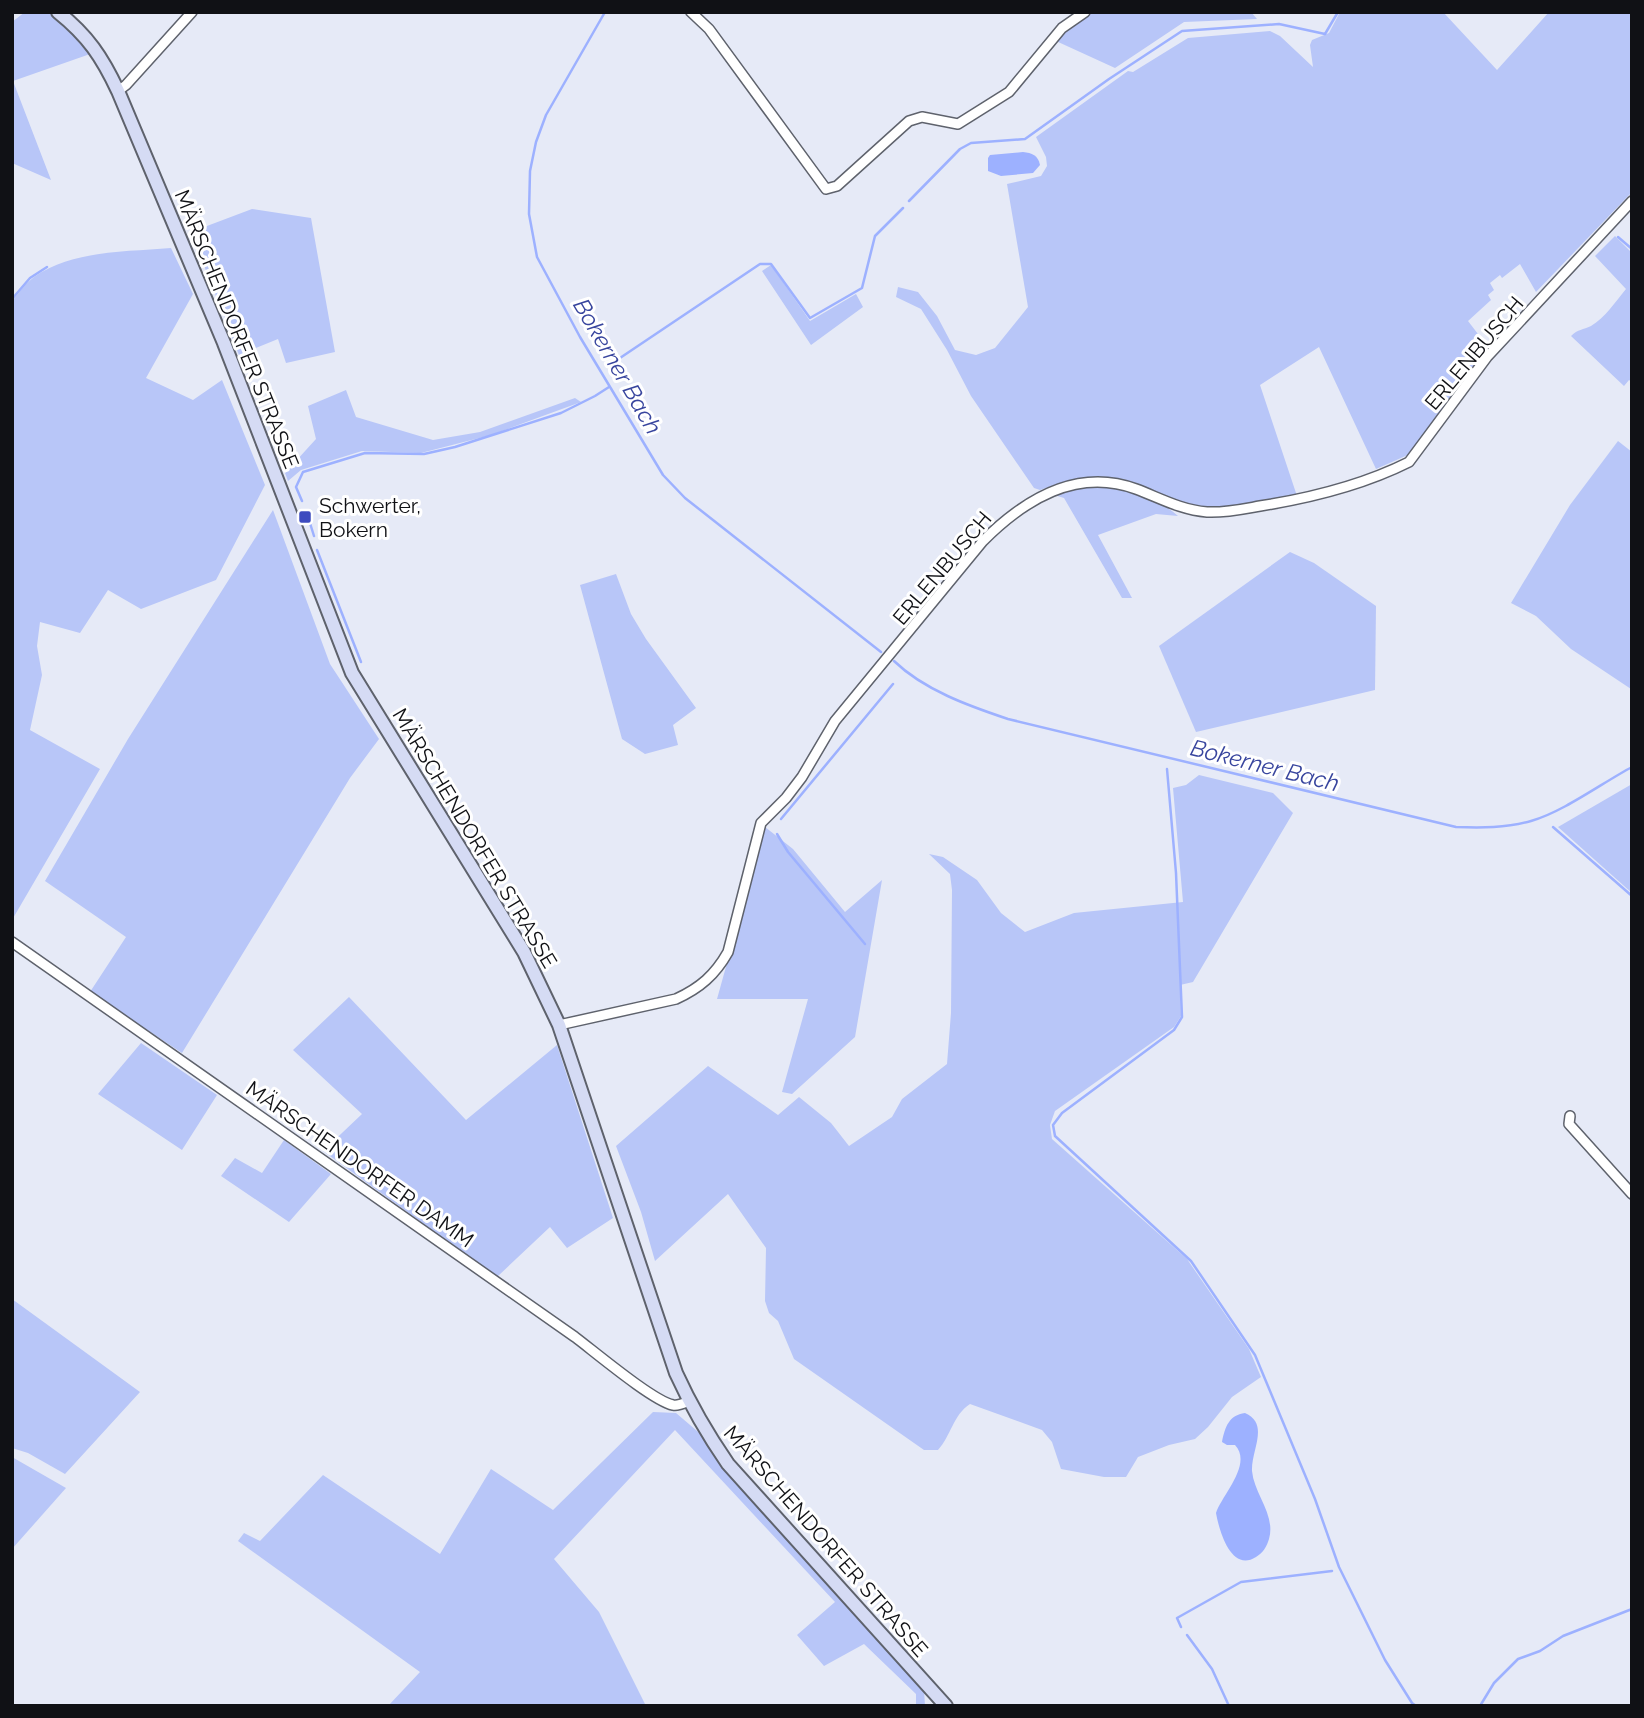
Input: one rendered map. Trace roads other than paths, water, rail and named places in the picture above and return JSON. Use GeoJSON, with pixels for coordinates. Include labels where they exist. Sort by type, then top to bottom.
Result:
{"type":"FeatureCollection","features":[{"type":"Feature","properties":{"kind":"street"},"geometry":{"type":"LineString","coordinates":[[118,91],[192,12]]}},
{"type":"Feature","properties":{"kind":"street"},"geometry":{"type":"LineString","coordinates":[[691,12],[709,29],[826,189],[837,186],[909,121],[922,117],[958,124],[1009,92],[1062,28],[1085,12]]}},
{"type":"Feature","properties":{"kind":"street","name":"MÄRSCHENDORFER STRASSE"},"geometry":{"type":"LineString","coordinates":[[64,14],[99,52],[118,91],[224,343],[352,673],[512,931],[544,991],[559,1025],[676,1373],[689,1401],[728,1464],[946,1706]]}},
{"type":"Feature","properties":{"kind":"street","name":"ERLENBUSCH"},"geometry":{"type":"LineString","coordinates":[[559,1025],[676,999],[694,991],[720,967],[728,952],[761,823],[802,777],[835,721],[999,524],[1038,496],[1071,485],[1092,482],[1117,484],[1187,509],[1229,511],[1304,499],[1390,472],[1409,462],[1487,357],[1632,201]]}},
{"type":"Feature","properties":{"kind":"street","name":"MÄRSCHENDORFER DAMM"},"geometry":{"type":"LineString","coordinates":[[12,942],[552,1321],[657,1398],[672,1405],[689,1401]]}},
{"type":"Feature","properties":{"kind":"street"},"geometry":{"type":"LineString","coordinates":[[1570,1116],[1569,1125],[1632,1194]]}},
{"type":"Feature","properties":{"kind":"waterway","name":"Bokerner Bach"},"geometry":{"type":"LineString","coordinates":[[605,12],[546,115],[536,142],[530,171],[529,214],[537,257],[580,337],[663,475],[685,498],[881,652]]}},
{"type":"Feature","properties":{"kind":"waterway"},"geometry":{"type":"LineString","coordinates":[[909,201],[960,149],[971,143],[1025,139],[1182,31],[1279,24],[1325,34],[1338,12]]}},
{"type":"Feature","properties":{"kind":"waterway"},"geometry":{"type":"LineString","coordinates":[[614,362],[760,264],[771,264],[810,318],[862,288],[875,236],[903,208]]}},
{"type":"Feature","properties":{"kind":"waterway"},"geometry":{"type":"LineString","coordinates":[[1618,237],[1632,249]]}},
{"type":"Feature","properties":{"kind":"waterway"},"geometry":{"type":"LineString","coordinates":[[12,299],[30,278],[47,267]]}},
{"type":"Feature","properties":{"kind":"waterway"},"geometry":{"type":"LineString","coordinates":[[302,501],[296,487],[303,472],[365,453],[424,454],[455,447],[561,413],[609,387]]}},
{"type":"Feature","properties":{"kind":"waterway"},"geometry":{"type":"LineString","coordinates":[[309,520],[314,536]]}},
{"type":"Feature","properties":{"kind":"waterway"},"geometry":{"type":"LineString","coordinates":[[317,550],[361,662]]}},
{"type":"Feature","properties":{"kind":"waterway","name":"Bokerner Bach"},"geometry":{"type":"LineString","coordinates":[[894,661],[933,689],[1008,719],[1456,827],[1512,825],[1543,817],[1632,767]]}},
{"type":"Feature","properties":{"kind":"waterway"},"geometry":{"type":"LineString","coordinates":[[781,819],[893,684]]}},
{"type":"Feature","properties":{"kind":"waterway"},"geometry":{"type":"LineString","coordinates":[[1167,769],[1176,873],[1182,1017],[1174,1030],[1062,1113],[1053,1125],[1055,1136],[1191,1261],[1255,1355],[1315,1499],[1339,1567],[1385,1660],[1416,1706]]}},
{"type":"Feature","properties":{"kind":"waterway"},"geometry":{"type":"LineString","coordinates":[[1553,827],[1632,896]]}},
{"type":"Feature","properties":{"kind":"waterway"},"geometry":{"type":"LineString","coordinates":[[777,834],[788,852],[865,944]]}},
{"type":"Feature","properties":{"kind":"waterway"},"geometry":{"type":"LineString","coordinates":[[1181,1627],[1177,1618],[1241,1582],[1332,1571]]}},
{"type":"Feature","properties":{"kind":"waterway"},"geometry":{"type":"LineString","coordinates":[[1480,1706],[1494,1683],[1518,1659],[1540,1651],[1563,1636],[1632,1609]]}},
{"type":"Feature","properties":{"kind":"waterway"},"geometry":{"type":"LineString","coordinates":[[1187,1635],[1212,1669],[1229,1706]]}},
{"type":"Feature","properties":{"kind":"place","name":"Schwerter, Bokern"},"geometry":{"type":"Point","coordinates":[305,517]}}]}
